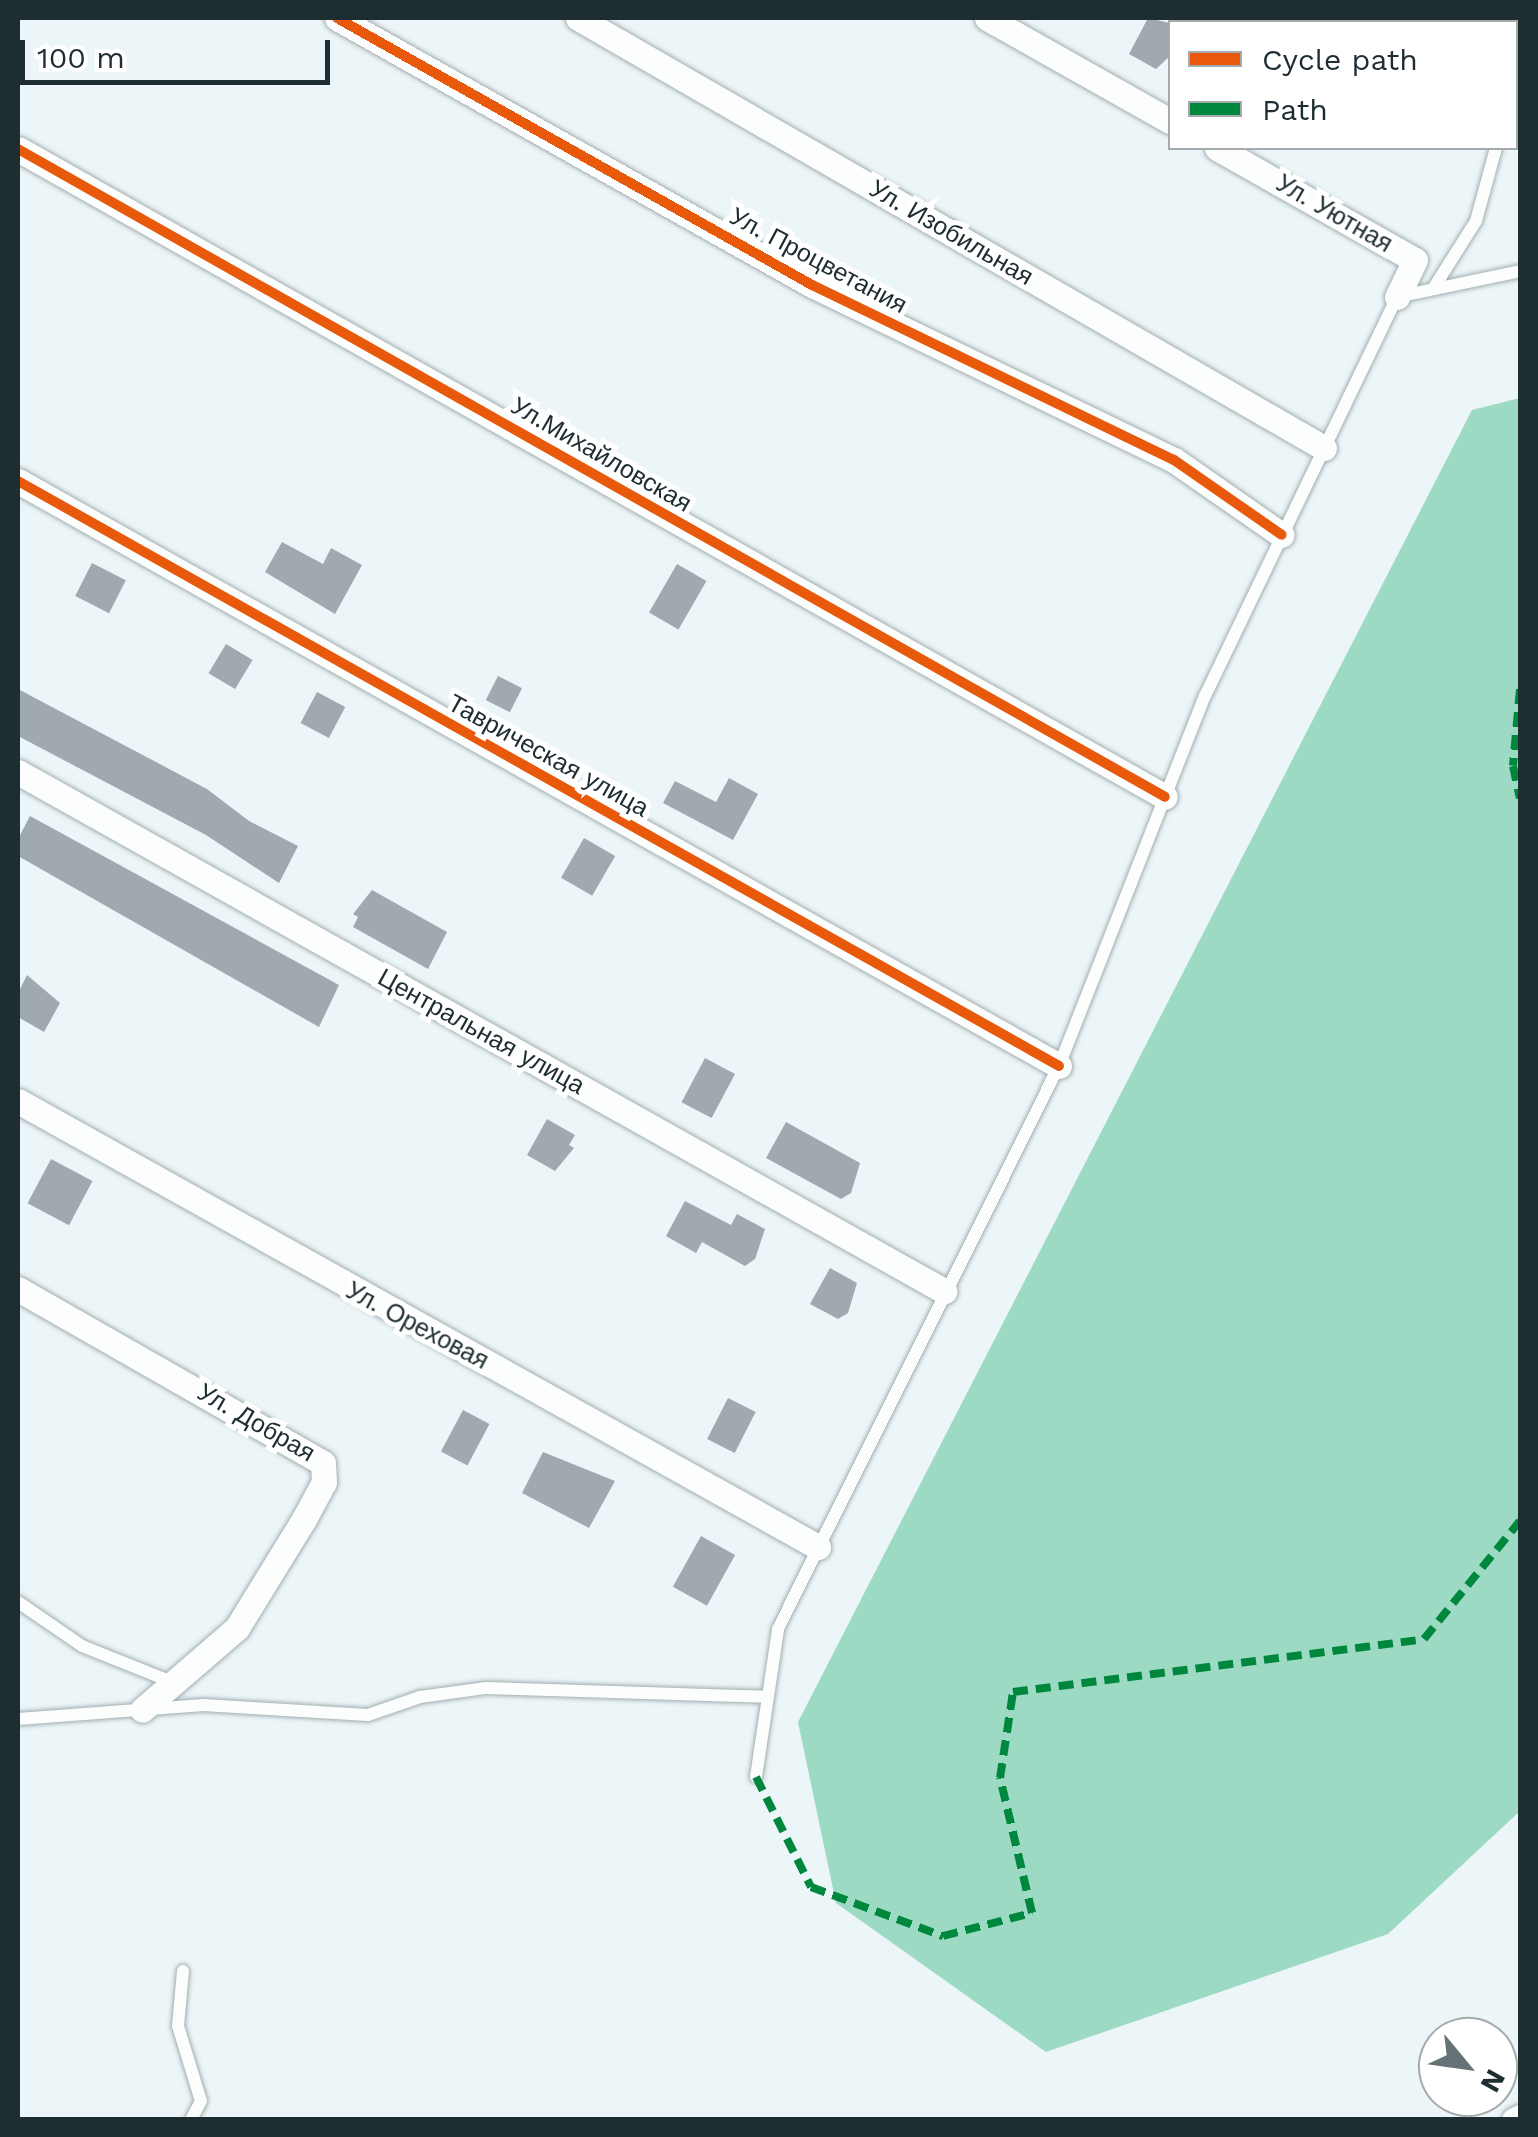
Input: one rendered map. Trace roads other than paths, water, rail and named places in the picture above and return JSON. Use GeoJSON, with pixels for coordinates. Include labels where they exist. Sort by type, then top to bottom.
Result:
{"type":"FeatureCollection","features":[{"type":"Feature","properties":{"kind":"street","name":"Ул. Процветания"},"geometry":{"type":"LineString","coordinates":[[337,18],[812,285],[1174,460],[1282,534]]}},
{"type":"Feature","properties":{"kind":"street","name":"Ул. Изобильная"},"geometry":{"type":"LineString","coordinates":[[578,18],[1324,448]]}},
{"type":"Feature","properties":{"kind":"street"},"geometry":{"type":"LineString","coordinates":[[987,18],[1168,121]]}},
{"type":"Feature","properties":{"kind":"street","name":"Ул.Михайловская"},"geometry":{"type":"LineString","coordinates":[[18,149],[1165,797]]}},
{"type":"Feature","properties":{"kind":"street","name":"Ул. Уютная"},"geometry":{"type":"LineString","coordinates":[[1220,150],[1415,260],[1397,296]]}},
{"type":"Feature","properties":{"kind":"street","name":"Таврическая улица"},"geometry":{"type":"LineString","coordinates":[[18,482],[1059,1066]]}},
{"type":"Feature","properties":{"kind":"street","name":"Центральная улица"},"geometry":{"type":"LineString","coordinates":[[18,772],[944,1292]]}},
{"type":"Feature","properties":{"kind":"street","name":"Ул. Ореховая"},"geometry":{"type":"LineString","coordinates":[[18,1101],[818,1546]]}},
{"type":"Feature","properties":{"kind":"street","name":"Ул. Добрая"},"geometry":{"type":"LineString","coordinates":[[18,1289],[324,1463],[324,1482],[304,1520],[237,1628],[142,1710]]}},
{"type":"Feature","properties":{"kind":"lane"},"geometry":{"type":"LineString","coordinates":[[1433,289],[1476,222],[1495,150]]}},
{"type":"Feature","properties":{"kind":"lane"},"geometry":{"type":"LineString","coordinates":[[756,1777],[778,1629],[1059,1066],[1205,696],[1397,296],[1520,271]]}},
{"type":"Feature","properties":{"kind":"lane"},"geometry":{"type":"LineString","coordinates":[[18,1602],[82,1646],[172,1682]]}},
{"type":"Feature","properties":{"kind":"lane"},"geometry":{"type":"LineString","coordinates":[[18,1719],[202,1705],[368,1714],[420,1697],[486,1688],[768,1698]]}},
{"type":"Feature","properties":{"kind":"lane"},"geometry":{"type":"LineString","coordinates":[[183,1971],[178,2026],[201,2101],[190,2120]]}}]}
